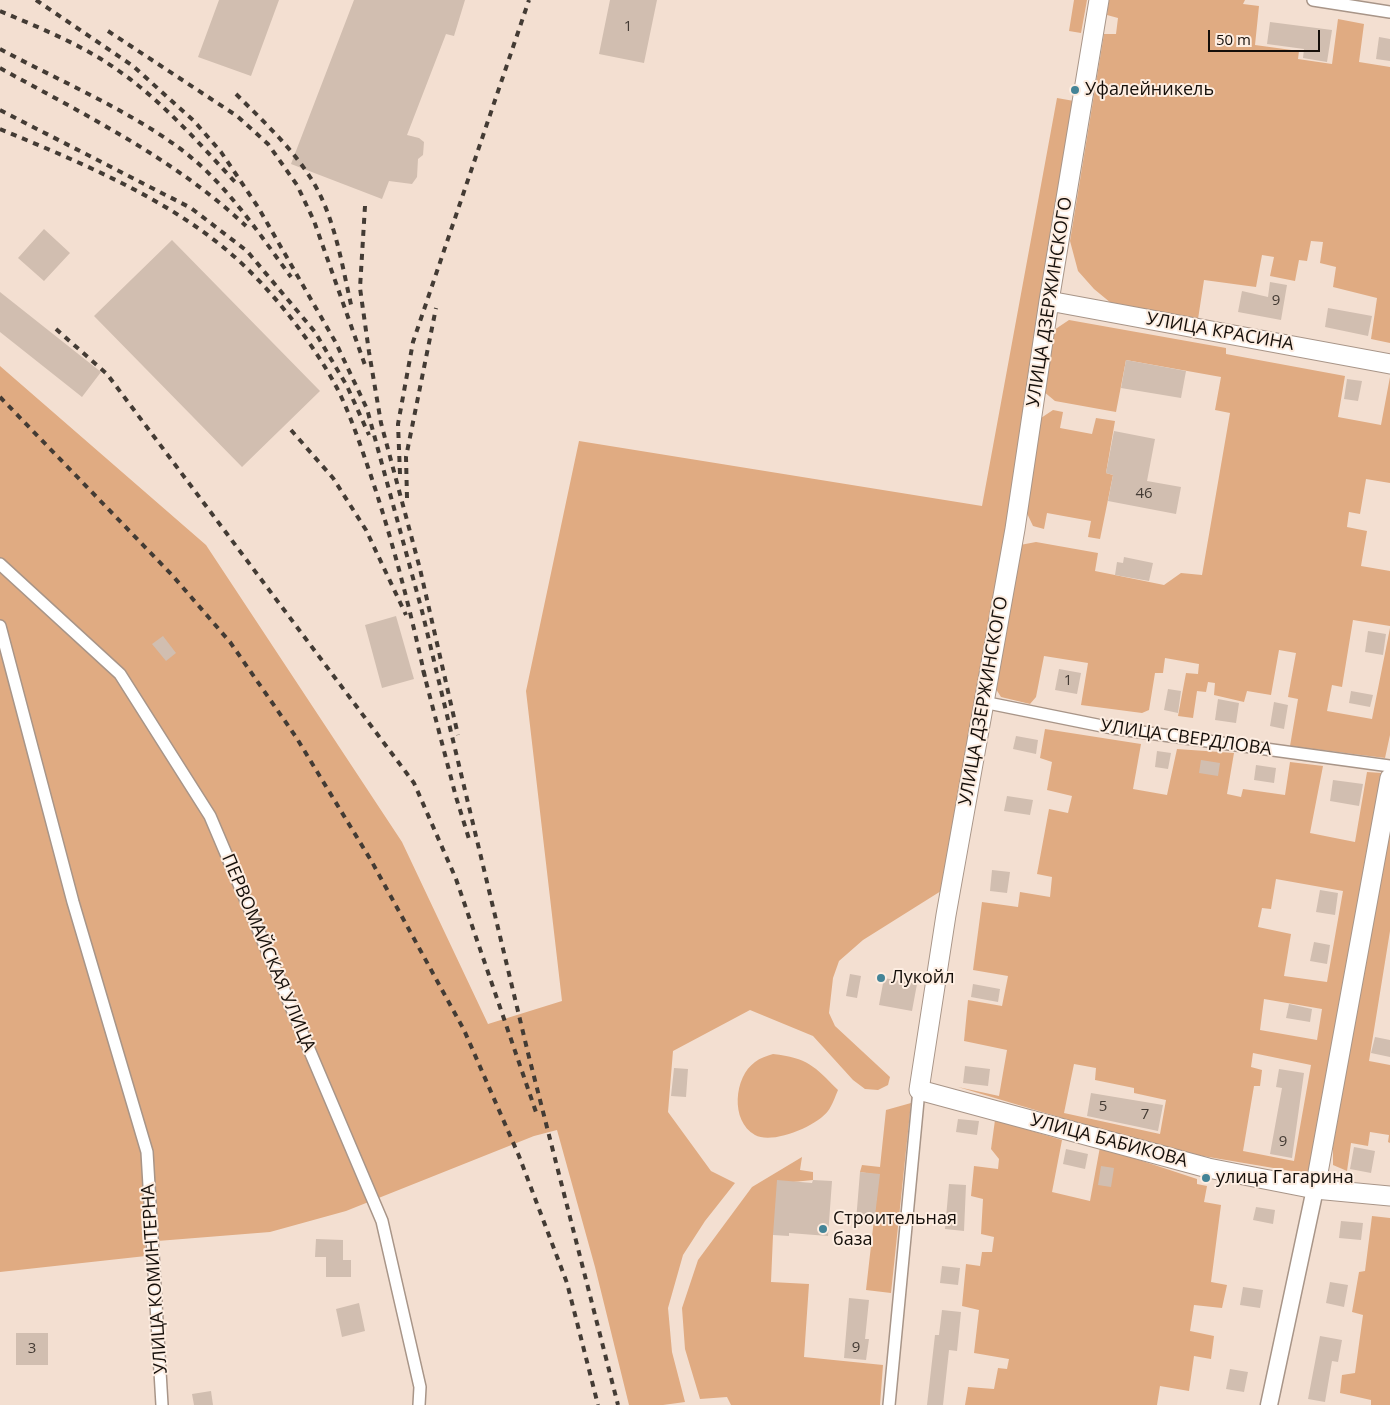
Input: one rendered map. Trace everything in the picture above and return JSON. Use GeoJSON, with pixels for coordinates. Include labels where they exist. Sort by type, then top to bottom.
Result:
{"type":"FeatureCollection","features":[{"type":"Feature","properties":{"kind":"main road","name":"УЛИЦА ДЗЕРЖИНСКОГО"},"geometry":{"type":"LineString","coordinates":[[919,1090],[946,915],[1015,529],[1099,0]]}},
{"type":"Feature","properties":{"kind":"main road","name":"УЛИЦА КРАСИНА"},"geometry":{"type":"LineString","coordinates":[[1050,301],[1390,364]]}},
{"type":"Feature","properties":{"kind":"main road"},"geometry":{"type":"LineString","coordinates":[[1315,1189],[1390,778]]}},
{"type":"Feature","properties":{"kind":"main road","name":"УЛИЦА БАБИКОВА"},"geometry":{"type":"LineString","coordinates":[[919,1090],[1208,1168],[1315,1189],[1390,1196]]}},
{"type":"Feature","properties":{"kind":"street"},"geometry":{"type":"LineString","coordinates":[[1313,0],[1390,12]]}},
{"type":"Feature","properties":{"kind":"street","name":"ПЕРВОМАЙСКАЯ УЛИЦА"},"geometry":{"type":"LineString","coordinates":[[0,564],[120,674],[210,816],[382,1221],[420,1387],[419,1405]]}},
{"type":"Feature","properties":{"kind":"street","name":"УЛИЦА КОМИНТЕРНА"},"geometry":{"type":"LineString","coordinates":[[0,626],[73,902],[147,1152],[162,1405]]}},
{"type":"Feature","properties":{"kind":"street","name":"УЛИЦА СВЕРДЛОВА"},"geometry":{"type":"LineString","coordinates":[[983,702],[1112,728],[1390,766]]}},
{"type":"Feature","properties":{"kind":"street","name":"УЛИЦА ДЗЕРЖИНСКОГО"},"geometry":{"type":"LineString","coordinates":[[889,1405],[919,1090]]}},
{"type":"Feature","properties":{"kind":"street"},"geometry":{"type":"LineString","coordinates":[[1269,1405],[1315,1189]]}},
{"type":"Feature","properties":{"kind":"shaded area"},"geometry":{"type":"Polygon","coordinates":[[[1074,0],[1087,0],[1081,33],[1069,31],[1074,0]]]}},
{"type":"Feature","properties":{"kind":"shaded area"},"geometry":{"type":"Polygon","coordinates":[[[1109,0],[1245,0],[1243,4],[1259,6],[1255,45],[1299,51],[1298,59],[1332,64],[1338,19],[1364,24],[1359,62],[1390,67],[1390,343],[1371,339],[1377,298],[1333,287],[1336,267],[1320,263],[1323,242],[1311,241],[1307,261],[1299,260],[1295,281],[1270,276],[1274,257],[1262,255],[1256,287],[1204,280],[1198,319],[1111,303],[1094,289],[1078,271],[1070,241],[1104,34],[1116,34],[1118,18],[1107,15],[1109,0]]]}},
{"type":"Feature","properties":{"kind":"shaded area"},"geometry":{"type":"Polygon","coordinates":[[[1057,98],[1074,101],[1008,527],[941,891],[863,940],[839,961],[833,978],[829,1013],[835,1026],[890,1077],[888,1085],[878,1090],[865,1089],[853,1080],[813,1036],[750,1010],[673,1051],[668,1112],[711,1171],[735,1183],[705,1221],[683,1255],[668,1308],[672,1352],[685,1402],[663,1405],[629,1405],[595,1267],[557,1130],[534,1136],[346,1211],[270,1232],[145,1242],[146,1256],[0,1272],[0,366],[206,545],[402,842],[488,1024],[562,1001],[526,691],[579,441],[982,506],[1057,98]]]}},
{"type":"Feature","properties":{"kind":"shaded area"},"geometry":{"type":"Polygon","coordinates":[[[1069,320],[1226,348],[1226,354],[1345,376],[1338,417],[1381,425],[1390,377],[1390,483],[1366,479],[1360,514],[1349,512],[1347,527],[1367,531],[1361,566],[1390,571],[1390,626],[1353,620],[1342,687],[1332,685],[1327,711],[1372,719],[1390,628],[1390,735],[1385,758],[1290,746],[1298,699],[1288,697],[1296,653],[1279,650],[1271,695],[1247,691],[1244,702],[1214,695],[1215,683],[1208,682],[1206,692],[1197,691],[1193,718],[1178,716],[1186,673],[1198,674],[1199,664],[1165,658],[1163,673],[1155,673],[1149,710],[1142,713],[1081,705],[1088,663],[1044,656],[1036,697],[1030,704],[1001,697],[994,686],[1020,545],[1036,542],[1098,553],[1095,571],[1164,585],[1181,573],[1202,575],[1230,413],[1215,410],[1221,377],[1126,360],[1116,412],[1055,401],[1043,391],[1054,330],[1069,320]]]}},
{"type":"Feature","properties":{"kind":"shaded area"},"geometry":{"type":"Polygon","coordinates":[[[1053,410],[1063,412],[1060,428],[1092,434],[1096,418],[1115,421],[1106,473],[1113,475],[1100,539],[1088,537],[1091,521],[1047,513],[1044,529],[1033,526],[1024,507],[1038,420],[1053,410]]]}},
{"type":"Feature","properties":{"kind":"shaded area"},"geometry":{"type":"Polygon","coordinates":[[[1045,729],[1141,744],[1133,789],[1167,795],[1177,749],[1234,753],[1227,794],[1241,797],[1243,789],[1285,795],[1290,762],[1323,766],[1310,833],[1355,842],[1367,772],[1382,773],[1309,1174],[1173,1151],[958,1087],[999,1096],[1007,1050],[964,1041],[968,1000],[1002,1006],[1008,976],[973,970],[982,902],[1018,907],[1020,892],[1050,897],[1052,877],[1037,874],[1049,809],[1068,813],[1072,796],[1047,790],[1052,762],[1040,758],[1045,729]],[[1276,879],[1271,909],[1262,908],[1258,927],[1291,934],[1284,976],[1327,982],[1343,891],[1276,879]],[[1264,999],[1260,1030],[1317,1040],[1322,1009],[1264,999]],[[1253,1053],[1251,1067],[1262,1070],[1260,1086],[1254,1086],[1243,1151],[1294,1161],[1311,1065],[1253,1053]],[[1074,1064],[1064,1113],[1160,1134],[1166,1100],[1134,1093],[1134,1088],[1095,1080],[1096,1068],[1074,1064]]]}},
{"type":"Feature","properties":{"kind":"shaded area"},"geometry":{"type":"Polygon","coordinates":[[[1390,823],[1390,931],[1369,1061],[1390,1065],[1390,1143],[1388,1142],[1389,1135],[1370,1132],[1368,1146],[1351,1143],[1347,1171],[1333,1165],[1333,1146],[1390,823]]]}},
{"type":"Feature","properties":{"kind":"shaded area"},"geometry":{"type":"Polygon","coordinates":[[[773,1054],[795,1058],[810,1064],[838,1090],[828,1111],[822,1117],[805,1128],[772,1138],[755,1135],[747,1128],[738,1110],[738,1099],[739,1088],[748,1069],[757,1061],[773,1054]]]}},
{"type":"Feature","properties":{"kind":"shaded area"},"geometry":{"type":"Polygon","coordinates":[[[911,1103],[891,1293],[866,1290],[879,1175],[860,1172],[862,1165],[880,1167],[886,1110],[911,1103]]]}},
{"type":"Feature","properties":{"kind":"shaded area"},"geometry":{"type":"Polygon","coordinates":[[[995,1120],[1062,1140],[1052,1192],[1090,1201],[1100,1147],[1197,1179],[1197,1184],[1207,1186],[1204,1202],[1221,1205],[1211,1282],[1227,1285],[1222,1308],[1194,1305],[1190,1331],[1214,1336],[1211,1359],[1194,1356],[1189,1391],[1160,1386],[1157,1405],[965,1405],[968,1387],[994,1389],[998,1368],[1007,1369],[1009,1359],[974,1353],[979,1310],[962,1306],[966,1264],[980,1266],[982,1252],[992,1252],[994,1237],[981,1234],[983,1199],[971,1196],[974,1166],[998,1169],[999,1159],[991,1149],[995,1120]]]}},
{"type":"Feature","properties":{"kind":"shaded area"},"geometry":{"type":"Polygon","coordinates":[[[802,1157],[800,1170],[813,1172],[813,1180],[793,1182],[773,1235],[771,1282],[809,1284],[804,1357],[883,1365],[880,1405],[731,1405],[727,1397],[700,1399],[685,1349],[682,1308],[698,1260],[752,1187],[802,1157]]]}},
{"type":"Feature","properties":{"kind":"shaded area"},"geometry":{"type":"Polygon","coordinates":[[[1372,1216],[1390,1218],[1390,1405],[1371,1405],[1371,1400],[1340,1393],[1342,1375],[1355,1373],[1363,1315],[1352,1312],[1359,1272],[1365,1271],[1372,1216]]]}},
{"type":"Feature","properties":{"kind":"building"},"geometry":{"type":"Polygon","coordinates":[[[219,0],[279,0],[251,76],[198,57],[219,0]]]}},
{"type":"Feature","properties":{"kind":"building"},"geometry":{"type":"Polygon","coordinates":[[[354,0],[465,0],[454,36],[446,34],[407,135],[419,138],[424,142],[423,155],[418,159],[417,177],[412,184],[389,181],[382,199],[291,164],[354,0]]]}},
{"type":"Feature","properties":{"kind":"building"},"geometry":{"type":"Polygon","coordinates":[[[610,0],[657,0],[644,63],[599,54],[610,0]]]}},
{"type":"Feature","properties":{"kind":"building"},"geometry":{"type":"Polygon","coordinates":[[[1270,22],[1332,30],[1327,62],[1303,58],[1304,49],[1267,44],[1270,22]]]}},
{"type":"Feature","properties":{"kind":"building"},"geometry":{"type":"Polygon","coordinates":[[[1379,37],[1390,39],[1390,61],[1376,59],[1379,37]]]}},
{"type":"Feature","properties":{"kind":"building"},"geometry":{"type":"Polygon","coordinates":[[[44,229],[70,253],[44,281],[18,258],[44,229]]]}},
{"type":"Feature","properties":{"kind":"building"},"geometry":{"type":"Polygon","coordinates":[[[172,240],[320,391],[242,467],[94,316],[172,240]]]}},
{"type":"Feature","properties":{"kind":"building"},"geometry":{"type":"Polygon","coordinates":[[[1270,282],[1287,285],[1281,320],[1238,312],[1242,291],[1268,297],[1270,282]]]}},
{"type":"Feature","properties":{"kind":"building"},"geometry":{"type":"Polygon","coordinates":[[[0,292],[101,372],[82,397],[0,332],[0,292]]]}},
{"type":"Feature","properties":{"kind":"building"},"geometry":{"type":"Polygon","coordinates":[[[1328,308],[1372,316],[1368,336],[1325,327],[1328,308]]]}},
{"type":"Feature","properties":{"kind":"building"},"geometry":{"type":"Polygon","coordinates":[[[1126,360],[1186,371],[1181,398],[1121,388],[1126,360]]]}},
{"type":"Feature","properties":{"kind":"building"},"geometry":{"type":"Polygon","coordinates":[[[1347,379],[1362,381],[1358,401],[1344,399],[1347,379]]]}},
{"type":"Feature","properties":{"kind":"building"},"geometry":{"type":"Polygon","coordinates":[[[1114,431],[1155,439],[1147,481],[1181,487],[1176,514],[1108,501],[1113,475],[1106,473],[1114,431]]]}},
{"type":"Feature","properties":{"kind":"building"},"geometry":{"type":"Polygon","coordinates":[[[1124,557],[1153,563],[1149,581],[1115,575],[1117,562],[1123,563],[1124,557]]]}},
{"type":"Feature","properties":{"kind":"building"},"geometry":{"type":"Polygon","coordinates":[[[396,616],[414,679],[382,688],[365,625],[396,616]]]}},
{"type":"Feature","properties":{"kind":"building"},"geometry":{"type":"Polygon","coordinates":[[[1368,631],[1386,634],[1383,655],[1365,652],[1368,631]]]}},
{"type":"Feature","properties":{"kind":"building"},"geometry":{"type":"Polygon","coordinates":[[[163,636],[176,653],[166,661],[152,644],[163,636]]]}},
{"type":"Feature","properties":{"kind":"building"},"geometry":{"type":"Polygon","coordinates":[[[1059,669],[1081,673],[1077,694],[1055,690],[1059,669]]]}},
{"type":"Feature","properties":{"kind":"building"},"geometry":{"type":"Polygon","coordinates":[[[1168,689],[1181,691],[1178,713],[1164,710],[1168,689]]]}},
{"type":"Feature","properties":{"kind":"building"},"geometry":{"type":"Polygon","coordinates":[[[1351,691],[1373,695],[1370,707],[1349,703],[1351,691]]]}},
{"type":"Feature","properties":{"kind":"building"},"geometry":{"type":"Polygon","coordinates":[[[1218,699],[1239,703],[1236,723],[1215,720],[1218,699]]]}},
{"type":"Feature","properties":{"kind":"building"},"geometry":{"type":"Polygon","coordinates":[[[1274,702],[1288,705],[1284,729],[1270,726],[1274,702]]]}},
{"type":"Feature","properties":{"kind":"building"},"geometry":{"type":"Polygon","coordinates":[[[1016,736],[1038,740],[1036,754],[1013,749],[1016,736]]]}},
{"type":"Feature","properties":{"kind":"building"},"geometry":{"type":"Polygon","coordinates":[[[1157,751],[1171,753],[1168,769],[1155,767],[1157,751]]]}},
{"type":"Feature","properties":{"kind":"building"},"geometry":{"type":"Polygon","coordinates":[[[1201,760],[1220,763],[1218,776],[1199,773],[1201,760]]]}},
{"type":"Feature","properties":{"kind":"building"},"geometry":{"type":"Polygon","coordinates":[[[1256,765],[1276,768],[1274,783],[1254,780],[1256,765]]]}},
{"type":"Feature","properties":{"kind":"building"},"geometry":{"type":"Polygon","coordinates":[[[1333,780],[1363,784],[1359,806],[1330,801],[1333,780]]]}},
{"type":"Feature","properties":{"kind":"building"},"geometry":{"type":"Polygon","coordinates":[[[1007,796],[1033,800],[1030,815],[1004,811],[1007,796]]]}},
{"type":"Feature","properties":{"kind":"building"},"geometry":{"type":"Polygon","coordinates":[[[992,870],[1010,872],[1007,893],[990,891],[992,870]]]}},
{"type":"Feature","properties":{"kind":"building"},"geometry":{"type":"Polygon","coordinates":[[[1320,890],[1338,893],[1335,915],[1316,912],[1320,890]]]}},
{"type":"Feature","properties":{"kind":"building"},"geometry":{"type":"Polygon","coordinates":[[[1314,942],[1330,945],[1327,964],[1310,961],[1314,942]]]}},
{"type":"Feature","properties":{"kind":"building"},"geometry":{"type":"Polygon","coordinates":[[[850,974],[861,976],[857,998],[846,996],[850,974]]]}},
{"type":"Feature","properties":{"kind":"building"},"geometry":{"type":"Polygon","coordinates":[[[884,978],[917,984],[912,1011],[879,1005],[884,978]]]}},
{"type":"Feature","properties":{"kind":"building"},"geometry":{"type":"Polygon","coordinates":[[[973,984],[1000,989],[998,1002],[971,997],[973,984]]]}},
{"type":"Feature","properties":{"kind":"building"},"geometry":{"type":"Polygon","coordinates":[[[1289,1004],[1312,1009],[1310,1022],[1286,1018],[1289,1004]]]}},
{"type":"Feature","properties":{"kind":"building"},"geometry":{"type":"Polygon","coordinates":[[[1375,1037],[1390,1040],[1390,1057],[1371,1053],[1375,1037]]]}},
{"type":"Feature","properties":{"kind":"building"},"geometry":{"type":"Polygon","coordinates":[[[965,1066],[990,1069],[988,1086],[963,1083],[965,1066]]]}},
{"type":"Feature","properties":{"kind":"building"},"geometry":{"type":"Polygon","coordinates":[[[674,1068],[688,1069],[686,1097],[671,1096],[674,1068]]]}},
{"type":"Feature","properties":{"kind":"building"},"geometry":{"type":"Polygon","coordinates":[[[1279,1069],[1304,1073],[1292,1158],[1270,1154],[1282,1088],[1276,1087],[1279,1069]]]}},
{"type":"Feature","properties":{"kind":"building"},"geometry":{"type":"Polygon","coordinates":[[[1091,1093],[1163,1105],[1158,1131],[1087,1116],[1091,1093]]]}},
{"type":"Feature","properties":{"kind":"building"},"geometry":{"type":"Polygon","coordinates":[[[958,1119],[979,1121],[977,1135],[956,1132],[958,1119]]]}},
{"type":"Feature","properties":{"kind":"building"},"geometry":{"type":"Polygon","coordinates":[[[1354,1147],[1375,1151],[1371,1173],[1350,1169],[1354,1147]]]}},
{"type":"Feature","properties":{"kind":"building"},"geometry":{"type":"Polygon","coordinates":[[[1066,1149],[1088,1154],[1085,1169],[1063,1164],[1066,1149]]]}},
{"type":"Feature","properties":{"kind":"building"},"geometry":{"type":"Polygon","coordinates":[[[1101,1166],[1114,1168],[1111,1187],[1098,1185],[1101,1166]]]}},
{"type":"Feature","properties":{"kind":"building"},"geometry":{"type":"Polygon","coordinates":[[[860,1172],[880,1174],[874,1224],[856,1221],[860,1172]]]}},
{"type":"Feature","properties":{"kind":"building"},"geometry":{"type":"Polygon","coordinates":[[[777,1180],[812,1183],[813,1180],[832,1181],[828,1236],[789,1233],[789,1236],[773,1235],[777,1180]]]}},
{"type":"Feature","properties":{"kind":"building"},"geometry":{"type":"Polygon","coordinates":[[[949,1184],[966,1185],[964,1231],[945,1229],[949,1184]]]}},
{"type":"Feature","properties":{"kind":"building"},"geometry":{"type":"Polygon","coordinates":[[[1256,1207],[1275,1210],[1273,1224],[1253,1220],[1256,1207]]]}},
{"type":"Feature","properties":{"kind":"building"},"geometry":{"type":"Polygon","coordinates":[[[1341,1221],[1363,1223],[1361,1240],[1339,1238],[1341,1221]]]}},
{"type":"Feature","properties":{"kind":"building"},"geometry":{"type":"Polygon","coordinates":[[[316,1239],[343,1240],[343,1260],[351,1260],[351,1277],[326,1277],[326,1257],[315,1257],[316,1239]]]}},
{"type":"Feature","properties":{"kind":"building"},"geometry":{"type":"Polygon","coordinates":[[[942,1266],[960,1268],[958,1285],[940,1283],[942,1266]]]}},
{"type":"Feature","properties":{"kind":"building"},"geometry":{"type":"Polygon","coordinates":[[[1330,1282],[1348,1285],[1344,1307],[1326,1303],[1330,1282]]]}},
{"type":"Feature","properties":{"kind":"building"},"geometry":{"type":"Polygon","coordinates":[[[1243,1287],[1263,1290],[1260,1308],[1240,1305],[1243,1287]]]}},
{"type":"Feature","properties":{"kind":"building"},"geometry":{"type":"Polygon","coordinates":[[[849,1298],[869,1300],[865,1339],[869,1339],[866,1360],[844,1358],[849,1298]]]}},
{"type":"Feature","properties":{"kind":"building"},"geometry":{"type":"Polygon","coordinates":[[[359,1303],[365,1331],[342,1337],[336,1309],[359,1303]]]}},
{"type":"Feature","properties":{"kind":"building"},"geometry":{"type":"Polygon","coordinates":[[[942,1310],[961,1312],[957,1351],[949,1350],[943,1405],[927,1405],[935,1335],[939,1335],[942,1310]]]}},
{"type":"Feature","properties":{"kind":"building"},"geometry":{"type":"Polygon","coordinates":[[[16,1333],[48,1333],[48,1365],[16,1365],[16,1333]]]}},
{"type":"Feature","properties":{"kind":"building"},"geometry":{"type":"Polygon","coordinates":[[[1320,1336],[1342,1340],[1338,1362],[1332,1361],[1325,1402],[1308,1399],[1320,1336]]]}},
{"type":"Feature","properties":{"kind":"building"},"geometry":{"type":"Polygon","coordinates":[[[1230,1369],[1248,1372],[1244,1392],[1226,1389],[1230,1369]]]}},
{"type":"Feature","properties":{"kind":"building"},"geometry":{"type":"Polygon","coordinates":[[[211,1391],[213,1405],[194,1405],[192,1394],[211,1391]]]}},
{"type":"Feature","properties":{"kind":"railway"},"geometry":{"type":"LineString","coordinates":[[36,0],[133,66],[194,121],[221,152],[258,207],[336,343],[367,409],[422,611],[528,1053],[618,1405]]}},
{"type":"Feature","properties":{"kind":"railway"},"geometry":{"type":"LineString","coordinates":[[400,474],[398,424],[413,342],[529,0]]}},
{"type":"Feature","properties":{"kind":"railway"},"geometry":{"type":"LineString","coordinates":[[0,11],[76,45],[119,71],[166,109],[235,182]]}},
{"type":"Feature","properties":{"kind":"railway"},"geometry":{"type":"LineString","coordinates":[[108,31],[237,116],[268,144],[297,185],[314,221],[366,368]]}},
{"type":"Feature","properties":{"kind":"railway"},"geometry":{"type":"LineString","coordinates":[[0,49],[104,102],[156,132],[179,148],[200,165],[225,191],[291,277]]}},
{"type":"Feature","properties":{"kind":"railway"},"geometry":{"type":"LineString","coordinates":[[0,68],[96,121],[159,159],[219,202],[246,226]]}},
{"type":"Feature","properties":{"kind":"railway"},"geometry":{"type":"LineString","coordinates":[[236,94],[294,155],[319,192],[337,241],[352,309]]}},
{"type":"Feature","properties":{"kind":"railway"},"geometry":{"type":"LineString","coordinates":[[0,110],[191,208],[247,251],[315,332],[347,386],[369,435]]}},
{"type":"Feature","properties":{"kind":"railway"},"geometry":{"type":"LineString","coordinates":[[0,129],[60,154],[119,182],[148,197],[203,232],[229,252],[260,281],[303,334],[337,388],[356,432],[394,551],[425,677]]}},
{"type":"Feature","properties":{"kind":"railway"},"geometry":{"type":"LineString","coordinates":[[365,206],[360,288],[381,423],[420,569],[458,735]]}},
{"type":"Feature","properties":{"kind":"railway"},"geometry":{"type":"LineString","coordinates":[[407,498],[406,457],[436,308]]}},
{"type":"Feature","properties":{"kind":"railway"},"geometry":{"type":"LineString","coordinates":[[56,329],[107,374],[414,783],[456,879],[537,1115]]}},
{"type":"Feature","properties":{"kind":"railway"},"geometry":{"type":"LineString","coordinates":[[0,397],[172,575],[230,642],[296,737],[372,862],[464,1030],[519,1156],[567,1283],[598,1405]]}},
{"type":"Feature","properties":{"kind":"railway"},"geometry":{"type":"LineString","coordinates":[[291,430],[333,478],[366,530],[406,615]]}},
{"type":"Feature","properties":{"kind":"railway"},"geometry":{"type":"LineString","coordinates":[[423,670],[456,797],[469,839]]}},
{"type":"Feature","properties":{"kind":"place","name":"Уфалейникель"},"geometry":{"type":"Point","coordinates":[1075,90]}},
{"type":"Feature","properties":{"kind":"place","name":"Лукойл"},"geometry":{"type":"Point","coordinates":[881,978]}},
{"type":"Feature","properties":{"kind":"place","name":"улица Гагарина"},"geometry":{"type":"Point","coordinates":[1206,1178]}},
{"type":"Feature","properties":{"kind":"place","name":"Строительная база"},"geometry":{"type":"Point","coordinates":[823,1229]}}]}
